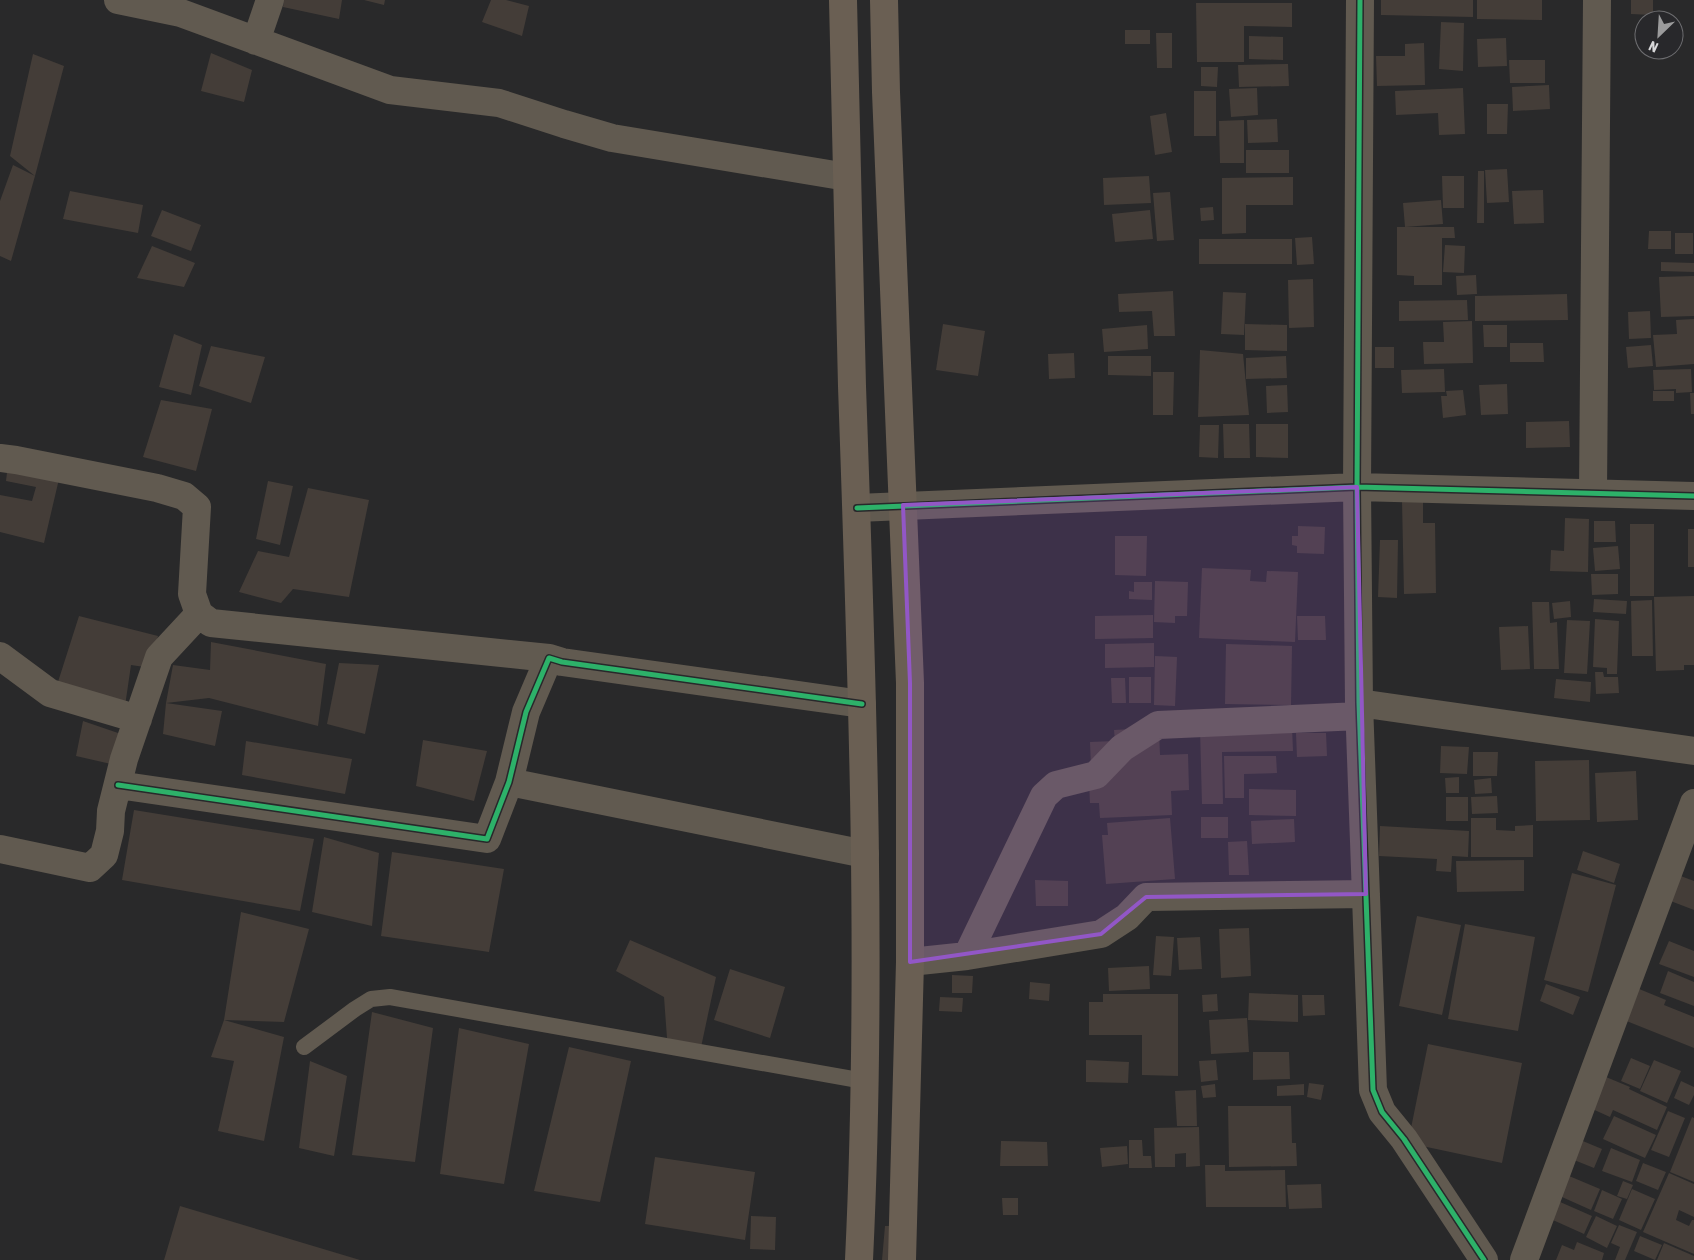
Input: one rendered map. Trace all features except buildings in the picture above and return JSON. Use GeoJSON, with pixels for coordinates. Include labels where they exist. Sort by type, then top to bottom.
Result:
{"type":"FeatureCollection","features":[{"type":"Feature","properties":{"kind":"highway"},"geometry":{"type":"LineString","coordinates":[[843,0],[865,854],[864,1081],[859,1260]]}},
{"type":"Feature","properties":{"kind":"highway"},"geometry":{"type":"LineString","coordinates":[[884,0],[886,92],[910,683],[910,962],[902,1260]]}},
{"type":"Feature","properties":{"kind":"street"},"geometry":{"type":"LineString","coordinates":[[118,0],[181,13],[390,90],[499,103],[612,138],[847,177]]}},
{"type":"Feature","properties":{"kind":"street"},"geometry":{"type":"LineString","coordinates":[[256,41],[270,0]]}},
{"type":"Feature","properties":{"kind":"street"},"geometry":{"type":"LineString","coordinates":[[1360,0],[1358,487],[1360,709],[1373,1090],[1382,1112],[1404,1139],[1484,1260]]}},
{"type":"Feature","properties":{"kind":"street"},"geometry":{"type":"LineString","coordinates":[[1594,493],[1597,0]]}},
{"type":"Feature","properties":{"kind":"street"},"geometry":{"type":"LineString","coordinates":[[0,458],[157,488],[184,496],[197,507],[192,594],[200,614],[211,623],[549,658],[562,662],[862,704]]}},
{"type":"Feature","properties":{"kind":"street"},"geometry":{"type":"LineString","coordinates":[[857,508],[1358,487],[1694,496]]}},
{"type":"Feature","properties":{"kind":"street"},"geometry":{"type":"LineString","coordinates":[[0,849],[90,868],[104,856],[110,831],[111,811],[124,759],[159,657],[200,614]]}},
{"type":"Feature","properties":{"kind":"street"},"geometry":{"type":"LineString","coordinates":[[0,656],[50,693],[138,718]]}},
{"type":"Feature","properties":{"kind":"street"},"geometry":{"type":"LineString","coordinates":[[118,784],[487,839],[509,782],[526,712],[549,658]]}},
{"type":"Feature","properties":{"kind":"street"},"geometry":{"type":"LineString","coordinates":[[967,956],[1044,796],[1056,785],[1096,775],[1122,748],[1158,725],[1360,709],[1694,751]]}},
{"type":"Feature","properties":{"kind":"street"},"geometry":{"type":"LineString","coordinates":[[509,782],[865,854]]}},
{"type":"Feature","properties":{"kind":"street"},"geometry":{"type":"LineString","coordinates":[[1524,1260],[1694,803]]}},
{"type":"Feature","properties":{"kind":"street"},"geometry":{"type":"LineString","coordinates":[[910,962],[967,956],[1101,934],[1127,917],[1146,897],[1366,894]]}},
{"type":"Feature","properties":{"kind":"lane"},"geometry":{"type":"LineString","coordinates":[[304,1047],[355,1009],[371,1000],[390,997],[864,1081]]}},
{"type":"Feature","properties":{"kind":"highlighted area"},"geometry":{"type":"Polygon","coordinates":[[[1357,487],[1366,894],[1146,897],[1101,934],[910,962],[910,683],[903,505],[1357,487]]]}},
{"type":"Feature","properties":{"kind":"cycle path"},"geometry":{"type":"LineString","coordinates":[[1360,0],[1357,487],[1359,703],[1373,1090],[1382,1112],[1404,1139],[1484,1260]]}},
{"type":"Feature","properties":{"kind":"cycle path"},"geometry":{"type":"LineString","coordinates":[[857,508],[1357,487],[1694,496]]}},
{"type":"Feature","properties":{"kind":"cycle path"},"geometry":{"type":"LineString","coordinates":[[118,785],[487,839],[509,782],[526,712],[549,658],[562,662],[862,704]]}}]}
